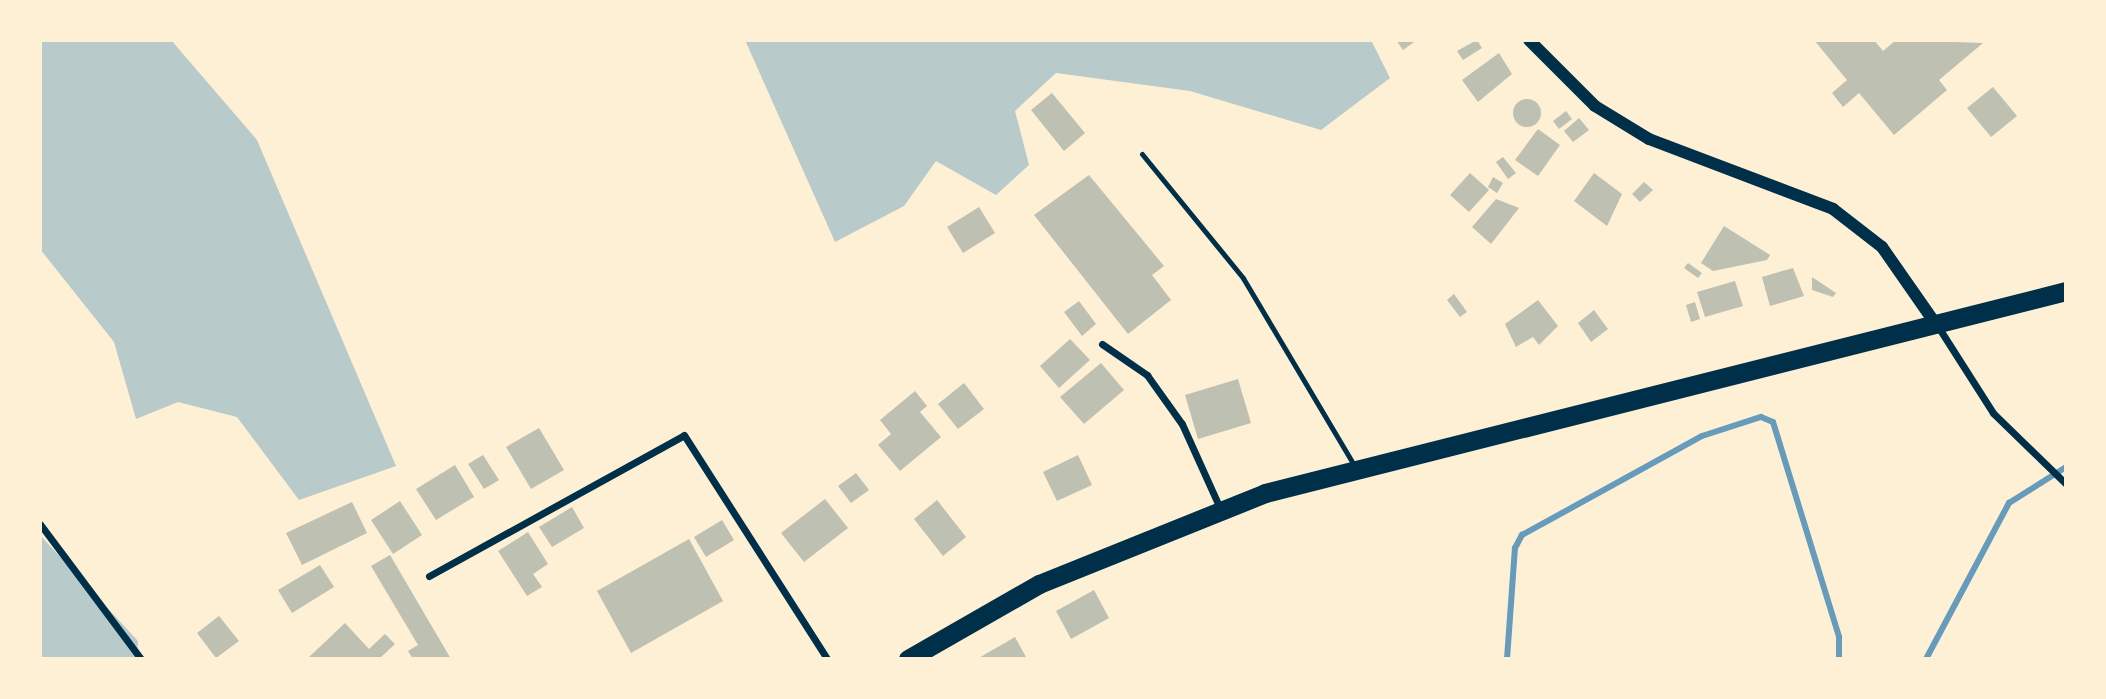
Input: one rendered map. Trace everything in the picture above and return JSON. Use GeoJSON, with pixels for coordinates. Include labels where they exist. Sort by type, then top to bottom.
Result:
{"type":"FeatureCollection","features":[{"type":"Feature","properties":{"kind":"highway"},"geometry":{"type":"LineString","coordinates":[[908,659],[1039,584],[1220,508],[1355,467],[1934,320],[2066,291]]}},
{"type":"Feature","properties":{"kind":"street"},"geometry":{"type":"LineString","coordinates":[[1529,40],[1595,106],[1649,139],[1833,209],[1882,247],[1934,320],[1993,413],[2066,484]]}},
{"type":"Feature","properties":{"kind":"street"},"geometry":{"type":"LineString","coordinates":[[1102,344],[1147,375],[1182,425],[1220,508]]}},
{"type":"Feature","properties":{"kind":"street"},"geometry":{"type":"LineString","coordinates":[[429,576],[684,435],[827,659]]}},
{"type":"Feature","properties":{"kind":"street"},"geometry":{"type":"LineString","coordinates":[[40,524],[141,659]]}},
{"type":"Feature","properties":{"kind":"lane"},"geometry":{"type":"LineString","coordinates":[[1142,154],[1243,278],[1355,467]]}},
{"type":"Feature","properties":{"kind":"shaded area"},"geometry":{"type":"Polygon","coordinates":[[[40,40],[171,40],[257,140],[396,466],[299,500],[237,417],[178,402],[136,419],[114,342],[40,249],[40,40]]]}},
{"type":"Feature","properties":{"kind":"shaded area"},"geometry":{"type":"Polygon","coordinates":[[[745,40],[1371,40],[1390,78],[1321,130],[1190,91],[1056,73],[1015,111],[1029,165],[996,195],[936,161],[904,206],[835,242],[745,40]]]}},
{"type":"Feature","properties":{"kind":"shaded area"},"geometry":{"type":"Polygon","coordinates":[[[40,535],[138,641],[137,659],[40,659],[40,535]]]}},
{"type":"Feature","properties":{"kind":"building"},"geometry":{"type":"Polygon","coordinates":[[[1396,40],[1417,40],[1403,50],[1396,40]]]}},
{"type":"Feature","properties":{"kind":"building"},"geometry":{"type":"Polygon","coordinates":[[[1477,40],[1482,48],[1463,60],[1457,51],[1477,40]]]}},
{"type":"Feature","properties":{"kind":"building"},"geometry":{"type":"Polygon","coordinates":[[[1814,40],[1874,40],[1883,51],[1896,40],[1983,43],[1939,80],[1947,90],[1894,135],[1859,93],[1843,107],[1832,93],[1847,80],[1814,40]]]}},
{"type":"Feature","properties":{"kind":"building"},"geometry":{"type":"Polygon","coordinates":[[[1499,53],[1512,74],[1478,102],[1462,80],[1499,53]]]}},
{"type":"Feature","properties":{"kind":"building"},"geometry":{"type":"Polygon","coordinates":[[[1993,87],[2017,116],[1991,137],[1967,108],[1993,87]]]}},
{"type":"Feature","properties":{"kind":"building"},"geometry":{"type":"Polygon","coordinates":[[[1052,93],[1085,133],[1064,151],[1031,110],[1052,93]]]}},
{"type":"Feature","properties":{"kind":"building"},"geometry":{"type":"Polygon","coordinates":[[[1527,99],[1537,103],[1541,113],[1537,123],[1527,127],[1517,123],[1513,113],[1517,103],[1527,99]]]}},
{"type":"Feature","properties":{"kind":"building"},"geometry":{"type":"Polygon","coordinates":[[[1566,111],[1572,119],[1559,129],[1553,121],[1566,111]]]}},
{"type":"Feature","properties":{"kind":"building"},"geometry":{"type":"Polygon","coordinates":[[[1579,118],[1589,130],[1573,142],[1564,131],[1579,118]]]}},
{"type":"Feature","properties":{"kind":"building"},"geometry":{"type":"Polygon","coordinates":[[[1538,129],[1560,145],[1538,176],[1515,160],[1538,129]]]}},
{"type":"Feature","properties":{"kind":"building"},"geometry":{"type":"Polygon","coordinates":[[[1503,157],[1516,173],[1508,179],[1496,162],[1503,157]]]}},
{"type":"Feature","properties":{"kind":"building"},"geometry":{"type":"Polygon","coordinates":[[[1470,173],[1489,190],[1469,212],[1450,195],[1470,173]]]}},
{"type":"Feature","properties":{"kind":"building"},"geometry":{"type":"Polygon","coordinates":[[[1594,173],[1622,194],[1607,226],[1574,201],[1594,173]]]}},
{"type":"Feature","properties":{"kind":"building"},"geometry":{"type":"Polygon","coordinates":[[[1089,175],[1164,266],[1152,275],[1171,300],[1128,334],[1034,215],[1089,175]]]}},
{"type":"Feature","properties":{"kind":"building"},"geometry":{"type":"Polygon","coordinates":[[[1493,177],[1503,183],[1497,193],[1488,187],[1493,177]]]}},
{"type":"Feature","properties":{"kind":"building"},"geometry":{"type":"Polygon","coordinates":[[[1644,182],[1653,190],[1640,202],[1632,194],[1644,182]]]}},
{"type":"Feature","properties":{"kind":"building"},"geometry":{"type":"Polygon","coordinates":[[[1496,199],[1519,208],[1491,244],[1472,227],[1496,199]]]}},
{"type":"Feature","properties":{"kind":"building"},"geometry":{"type":"Polygon","coordinates":[[[979,207],[995,233],[963,253],[947,227],[979,207]]]}},
{"type":"Feature","properties":{"kind":"building"},"geometry":{"type":"Polygon","coordinates":[[[1724,226],[1770,255],[1767,260],[1713,271],[1701,263],[1724,226]]]}},
{"type":"Feature","properties":{"kind":"building"},"geometry":{"type":"Polygon","coordinates":[[[1688,263],[1702,273],[1698,278],[1684,268],[1688,263]]]}},
{"type":"Feature","properties":{"kind":"building"},"geometry":{"type":"Polygon","coordinates":[[[1793,268],[1804,296],[1770,306],[1762,277],[1793,268]]]}},
{"type":"Feature","properties":{"kind":"building"},"geometry":{"type":"Polygon","coordinates":[[[1812,277],[1836,293],[1833,297],[1812,290],[1812,277]]]}},
{"type":"Feature","properties":{"kind":"building"},"geometry":{"type":"Polygon","coordinates":[[[1735,281],[1743,306],[1705,317],[1697,292],[1735,281]]]}},
{"type":"Feature","properties":{"kind":"building"},"geometry":{"type":"Polygon","coordinates":[[[1454,294],[1467,312],[1460,317],[1447,300],[1454,294]]]}},
{"type":"Feature","properties":{"kind":"building"},"geometry":{"type":"Polygon","coordinates":[[[1538,300],[1558,326],[1539,345],[1533,337],[1516,347],[1505,324],[1538,300]]]}},
{"type":"Feature","properties":{"kind":"building"},"geometry":{"type":"Polygon","coordinates":[[[1079,301],[1096,324],[1082,336],[1064,312],[1079,301]]]}},
{"type":"Feature","properties":{"kind":"building"},"geometry":{"type":"Polygon","coordinates":[[[1695,302],[1700,319],[1691,322],[1686,305],[1695,302]]]}},
{"type":"Feature","properties":{"kind":"building"},"geometry":{"type":"Polygon","coordinates":[[[1594,310],[1608,329],[1591,342],[1578,323],[1594,310]]]}},
{"type":"Feature","properties":{"kind":"building"},"geometry":{"type":"Polygon","coordinates":[[[1070,339],[1090,360],[1059,388],[1040,366],[1070,339]]]}},
{"type":"Feature","properties":{"kind":"building"},"geometry":{"type":"Polygon","coordinates":[[[1101,363],[1124,390],[1084,424],[1060,397],[1101,363]]]}},
{"type":"Feature","properties":{"kind":"building"},"geometry":{"type":"Polygon","coordinates":[[[1238,379],[1251,423],[1198,439],[1185,395],[1238,379]]]}},
{"type":"Feature","properties":{"kind":"building"},"geometry":{"type":"Polygon","coordinates":[[[964,383],[984,409],[958,429],[938,404],[964,383]]]}},
{"type":"Feature","properties":{"kind":"building"},"geometry":{"type":"Polygon","coordinates":[[[915,391],[927,406],[920,412],[941,437],[900,471],[878,445],[891,434],[880,420],[915,391]]]}},
{"type":"Feature","properties":{"kind":"building"},"geometry":{"type":"Polygon","coordinates":[[[539,428],[564,470],[531,489],[506,447],[539,428]]]}},
{"type":"Feature","properties":{"kind":"building"},"geometry":{"type":"Polygon","coordinates":[[[483,455],[499,480],[484,489],[468,464],[483,455]]]}},
{"type":"Feature","properties":{"kind":"building"},"geometry":{"type":"Polygon","coordinates":[[[1078,455],[1092,485],[1057,501],[1043,472],[1078,455]]]}},
{"type":"Feature","properties":{"kind":"building"},"geometry":{"type":"Polygon","coordinates":[[[455,465],[474,497],[436,520],[416,489],[455,465]]]}},
{"type":"Feature","properties":{"kind":"building"},"geometry":{"type":"Polygon","coordinates":[[[856,473],[869,490],[851,503],[838,486],[856,473]]]}},
{"type":"Feature","properties":{"kind":"building"},"geometry":{"type":"Polygon","coordinates":[[[825,499],[848,528],[804,562],[781,533],[825,499]]]}},
{"type":"Feature","properties":{"kind":"building"},"geometry":{"type":"Polygon","coordinates":[[[937,500],[966,537],[943,556],[914,519],[937,500]]]}},
{"type":"Feature","properties":{"kind":"building"},"geometry":{"type":"Polygon","coordinates":[[[400,501],[422,535],[393,554],[371,520],[400,501]]]}},
{"type":"Feature","properties":{"kind":"building"},"geometry":{"type":"Polygon","coordinates":[[[352,502],[367,533],[302,565],[286,533],[352,502]]]}},
{"type":"Feature","properties":{"kind":"building"},"geometry":{"type":"Polygon","coordinates":[[[572,507],[584,528],[552,547],[539,527],[572,507]]]}},
{"type":"Feature","properties":{"kind":"building"},"geometry":{"type":"Polygon","coordinates":[[[722,520],[734,540],[706,557],[694,537],[722,520]]]}},
{"type":"Feature","properties":{"kind":"building"},"geometry":{"type":"Polygon","coordinates":[[[528,532],[548,564],[533,574],[542,587],[527,596],[498,551],[528,532]]]}},
{"type":"Feature","properties":{"kind":"building"},"geometry":{"type":"Polygon","coordinates":[[[689,539],[723,601],[631,653],[597,591],[689,539]]]}},
{"type":"Feature","properties":{"kind":"building"},"geometry":{"type":"Polygon","coordinates":[[[390,555],[451,659],[413,659],[408,651],[418,645],[371,566],[390,555]]]}},
{"type":"Feature","properties":{"kind":"building"},"geometry":{"type":"Polygon","coordinates":[[[320,565],[334,587],[292,613],[278,590],[320,565]]]}},
{"type":"Feature","properties":{"kind":"building"},"geometry":{"type":"Polygon","coordinates":[[[1094,590],[1109,618],[1071,639],[1056,611],[1094,590]]]}},
{"type":"Feature","properties":{"kind":"building"},"geometry":{"type":"Polygon","coordinates":[[[219,616],[239,641],[216,658],[197,633],[219,616]]]}},
{"type":"Feature","properties":{"kind":"building"},"geometry":{"type":"Polygon","coordinates":[[[345,623],[369,649],[385,634],[395,644],[379,659],[307,659],[345,623]]]}},
{"type":"Feature","properties":{"kind":"building"},"geometry":{"type":"Polygon","coordinates":[[[1015,637],[1027,659],[977,659],[1015,637]]]}},
{"type":"Feature","properties":{"kind":"waterway"},"geometry":{"type":"LineString","coordinates":[[1507,659],[1515,548],[1522,535],[1702,436],[1761,417],[1773,422],[1839,637],[1839,659]]}},
{"type":"Feature","properties":{"kind":"waterway"},"geometry":{"type":"LineString","coordinates":[[1926,659],[2009,503],[2066,467]]}}]}
